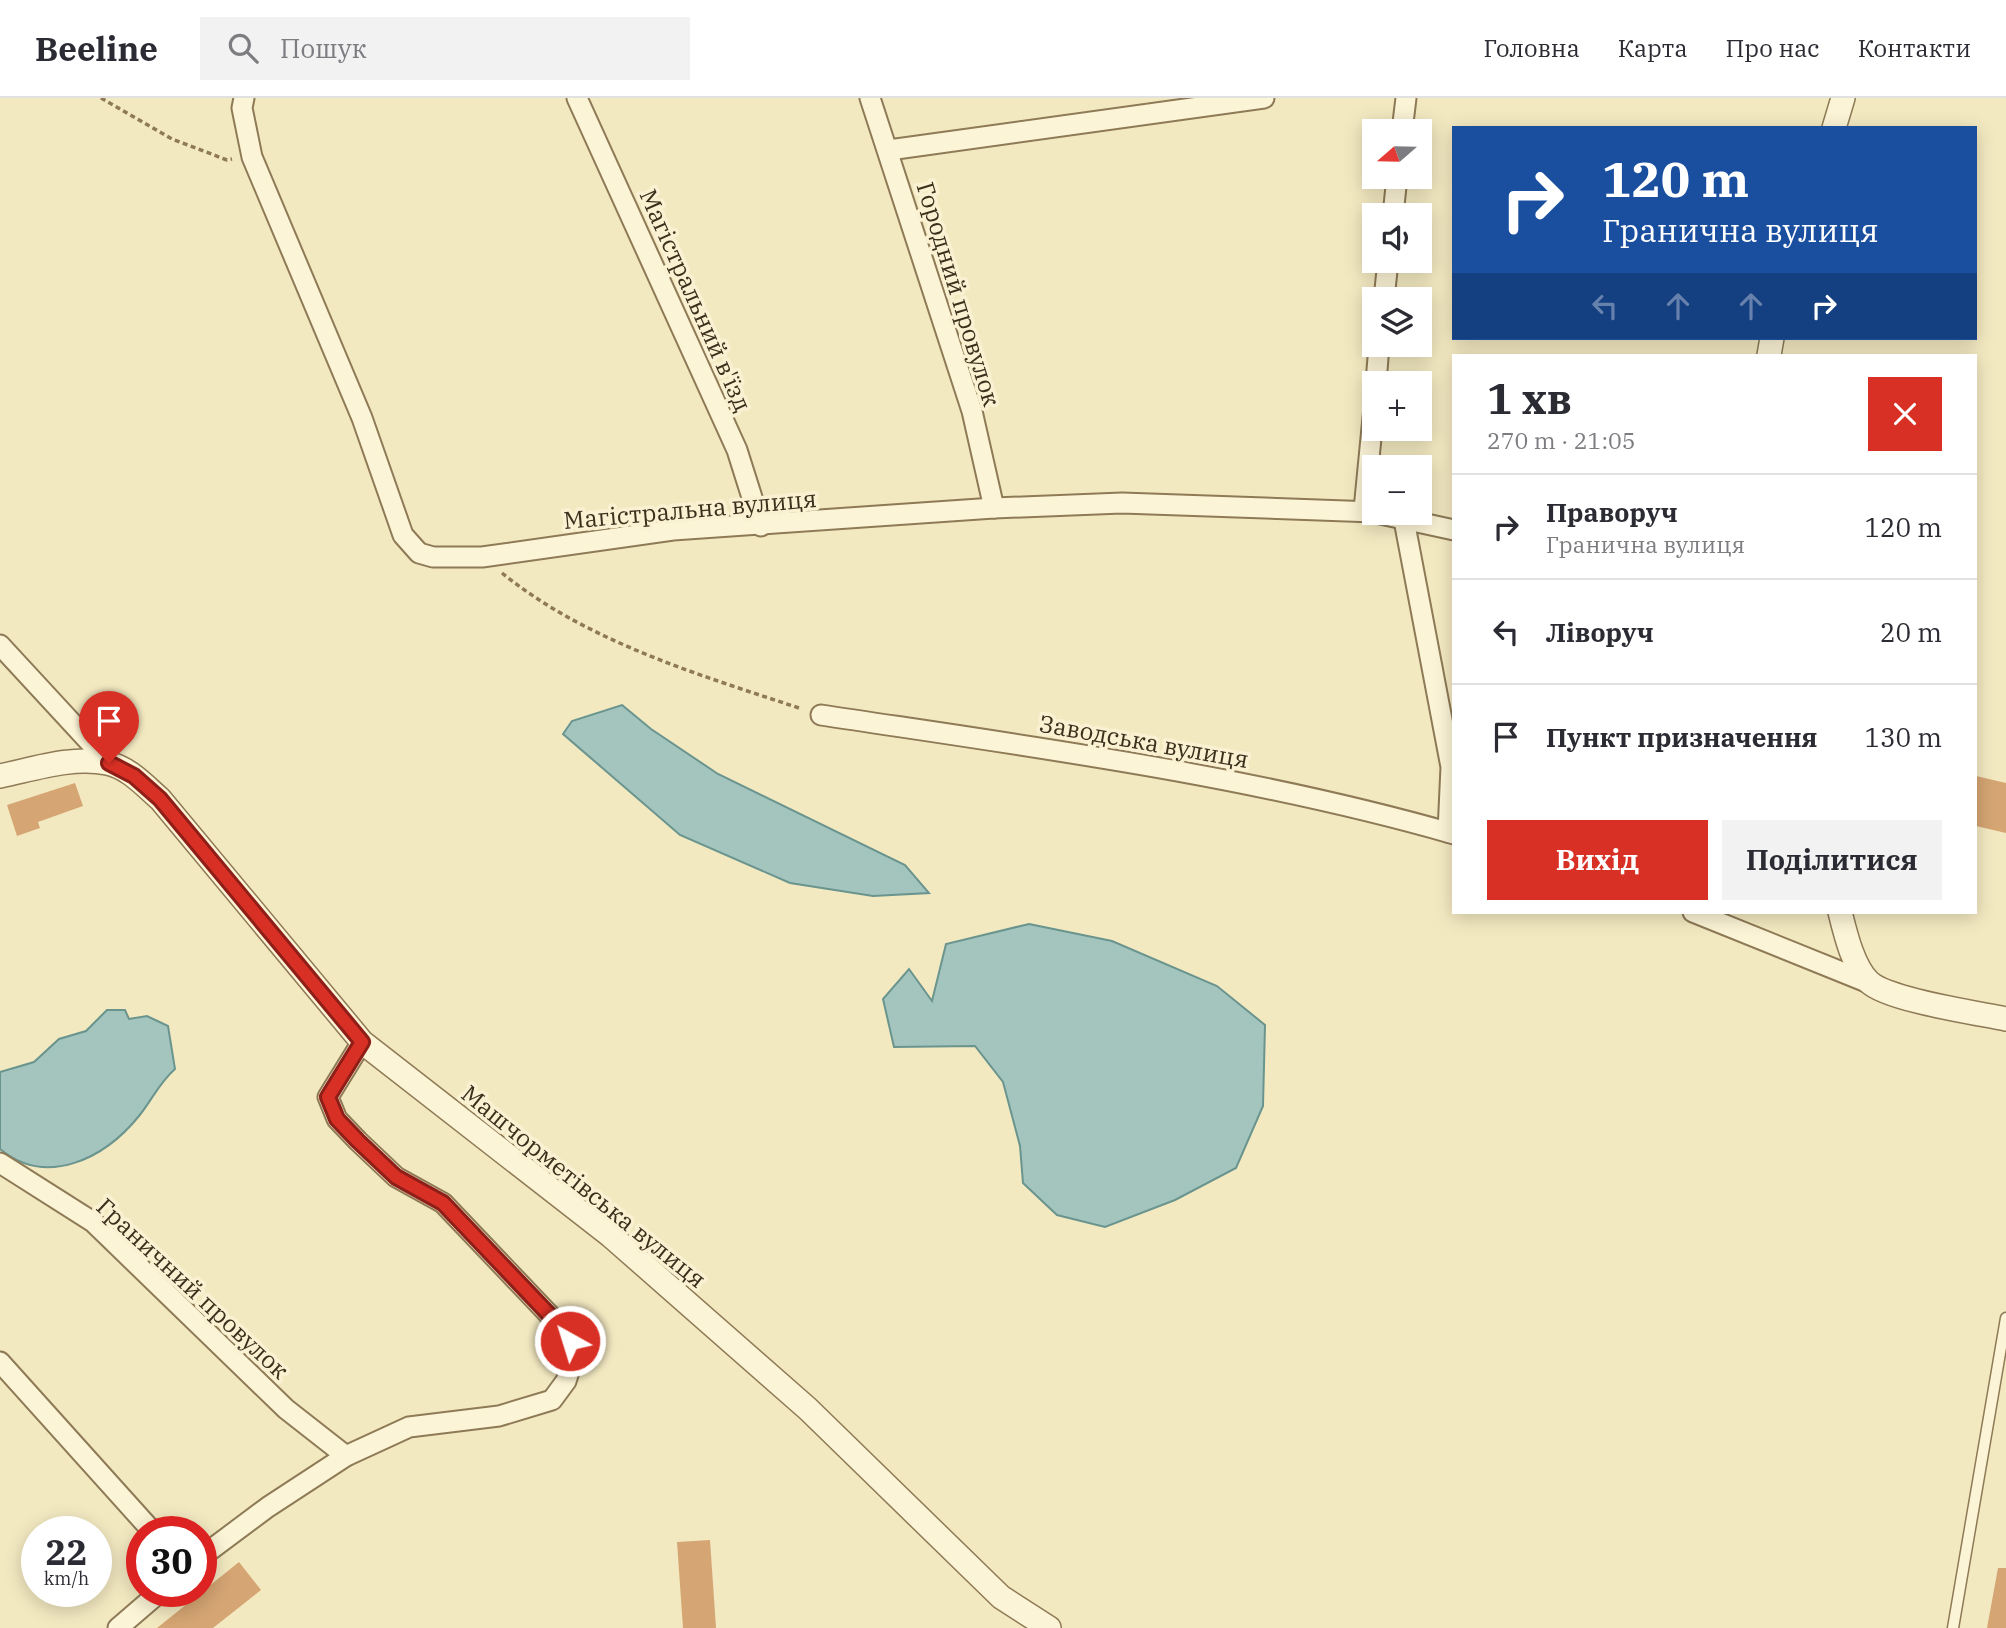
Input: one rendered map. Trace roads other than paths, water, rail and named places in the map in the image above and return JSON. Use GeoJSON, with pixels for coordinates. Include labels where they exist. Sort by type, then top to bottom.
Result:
{"type":"FeatureCollection","features":[{"type":"Feature","properties":{"kind":"street","name":"Магістральний в'їзд"},"geometry":{"type":"LineString","coordinates":[[577,98],[737,450],[761,526]]}},
{"type":"Feature","properties":{"kind":"street","name":"Городний провулок"},"geometry":{"type":"LineString","coordinates":[[870,98],[889,150],[971,411],[994,508]]}},
{"type":"Feature","properties":{"kind":"street"},"geometry":{"type":"LineString","coordinates":[[889,150],[1264,98]]}},
{"type":"Feature","properties":{"kind":"street"},"geometry":{"type":"LineString","coordinates":[[1403,119],[1406,98]]}},
{"type":"Feature","properties":{"kind":"street"},"geometry":{"type":"LineString","coordinates":[[1835,126],[1843,98]]}},
{"type":"Feature","properties":{"kind":"street","name":"Магістральна вулиця"},"geometry":{"type":"LineString","coordinates":[[243,103],[252,157],[362,418],[403,535],[419,553],[433,557],[482,557],[673,530],[994,508],[1122,503],[1362,512]]}},
{"type":"Feature","properties":{"kind":"street"},"geometry":{"type":"LineString","coordinates":[[1405,525],[1451,767],[1451,833]]}},
{"type":"Feature","properties":{"kind":"street","name":"Магістральна вулиця"},"geometry":{"type":"LineString","coordinates":[[1429,525],[1452,530]]}},
{"type":"Feature","properties":{"kind":"street"},"geometry":{"type":"LineString","coordinates":[[0,645],[109,763]]}},
{"type":"Feature","properties":{"kind":"street","name":"Заводська вулиця"},"geometry":{"type":"LineString","coordinates":[[821,715],[1062,752],[1363,808],[1451,833]]}},
{"type":"Feature","properties":{"kind":"street"},"geometry":{"type":"LineString","coordinates":[[0,776],[52,765],[109,763]]}},
{"type":"Feature","properties":{"kind":"street","name":"Машчорметівська вулиця"},"geometry":{"type":"LineString","coordinates":[[109,763],[134,776],[160,799],[362,1042],[611,1236],[808,1409],[1001,1597],[1049,1628]]}},
{"type":"Feature","properties":{"kind":"street"},"geometry":{"type":"LineString","coordinates":[[1698,914],[1904,997],[2006,1019]]}},
{"type":"Feature","properties":{"kind":"street"},"geometry":{"type":"LineString","coordinates":[[1840,914],[1847,944],[1869,983]]}},
{"type":"Feature","properties":{"kind":"street"},"geometry":{"type":"LineString","coordinates":[[217,1545],[268,1507],[346,1457],[409,1427],[499,1416],[552,1400],[566,1381],[573,1359],[570,1341],[559,1325],[443,1203],[396,1177],[337,1119],[328,1097],[362,1042]]}},
{"type":"Feature","properties":{"kind":"street","name":"Граничний провулок"},"geometry":{"type":"LineString","coordinates":[[0,1163],[93,1222],[286,1409],[346,1457]]}},
{"type":"Feature","properties":{"kind":"street"},"geometry":{"type":"LineString","coordinates":[[0,1363],[138,1516]]}},
{"type":"Feature","properties":{"kind":"street"},"geometry":{"type":"LineString","coordinates":[[118,1628],[142,1607]]}},
{"type":"Feature","properties":{"kind":"lane"},"geometry":{"type":"LineString","coordinates":[[1953,1628],[2006,1318]]}},
{"type":"Feature","properties":{"kind":"water"},"geometry":{"type":"Polygon","coordinates":[[[622,705],[651,729],[718,774],[905,865],[929,893],[873,896],[790,883],[680,835],[563,734],[572,721],[622,705]]]}},
{"type":"Feature","properties":{"kind":"water"},"geometry":{"type":"Polygon","coordinates":[[[1029,924],[1112,941],[1217,986],[1265,1025],[1263,1106],[1236,1168],[1175,1200],[1105,1227],[1057,1215],[1023,1183],[1020,1146],[1003,1082],[975,1046],[894,1047],[883,999],[909,969],[932,1001],[946,944],[1029,924]]]}},
{"type":"Feature","properties":{"kind":"water"},"geometry":{"type":"Polygon","coordinates":[[[107,1010],[125,1010],[129,1019],[147,1016],[168,1026],[175,1069],[139,1116],[110,1144],[74,1163],[56,1167],[37,1166],[18,1161],[0,1149],[0,1072],[34,1062],[59,1039],[86,1031],[107,1010]]]}}]}
